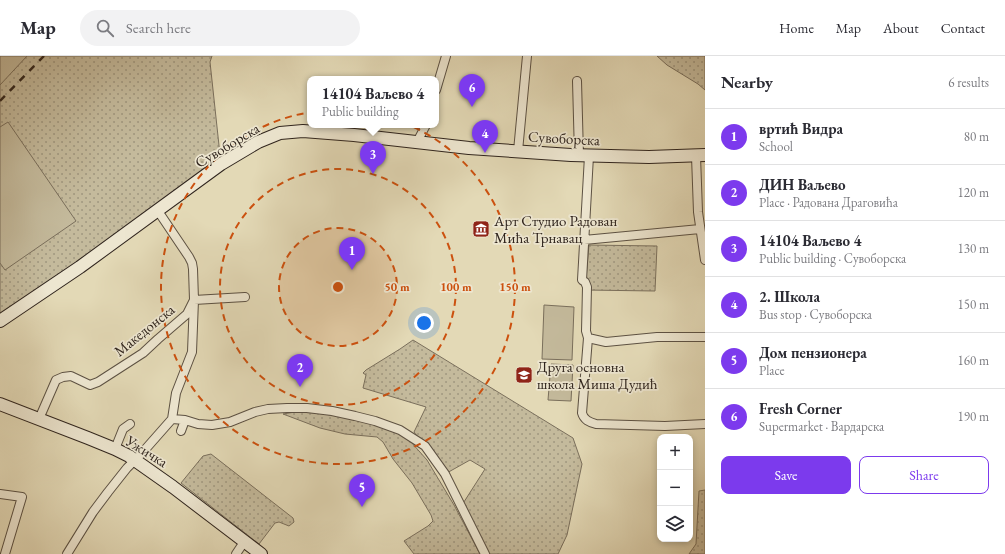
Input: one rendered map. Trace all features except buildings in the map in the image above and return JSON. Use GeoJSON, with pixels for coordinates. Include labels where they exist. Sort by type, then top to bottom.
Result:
{"type":"FeatureCollection","features":[{"type":"Feature","properties":{"kind":"main road","name":"Сувоборска"},"geometry":{"type":"LineString","coordinates":[[0,322],[80,267],[221,164],[258,142],[280,133],[303,131],[470,148],[584,156],[649,157],[701,155]]}},
{"type":"Feature","properties":{"kind":"main road","name":"Ужичка"},"geometry":{"type":"LineString","coordinates":[[0,404],[115,449],[135,460],[261,554]]}},
{"type":"Feature","properties":{"kind":"street"},"geometry":{"type":"LineString","coordinates":[[439,80],[446,56]]}},
{"type":"Feature","properties":{"kind":"street"},"geometry":{"type":"LineString","coordinates":[[518,151],[527,56]]}},
{"type":"Feature","properties":{"kind":"street"},"geometry":{"type":"LineString","coordinates":[[577,81],[584,156],[584,240],[582,280],[585,282],[587,287],[586,331],[588,338],[583,416],[586,420],[596,424],[665,426],[705,424]]}},
{"type":"Feature","properties":{"kind":"street"},"geometry":{"type":"LineString","coordinates":[[417,142],[424,128]]}},
{"type":"Feature","properties":{"kind":"street"},"geometry":{"type":"LineString","coordinates":[[701,155],[698,212],[705,260]]}},
{"type":"Feature","properties":{"kind":"street"},"geometry":{"type":"LineString","coordinates":[[67,554],[93,512],[127,468],[172,419],[176,393],[192,352],[194,300],[192,263],[158,211]]}},
{"type":"Feature","properties":{"kind":"street"},"geometry":{"type":"LineString","coordinates":[[584,240],[700,229]]}},
{"type":"Feature","properties":{"kind":"street","name":"Македонска"},"geometry":{"type":"LineString","coordinates":[[39,419],[56,380],[71,376],[90,385],[98,382],[143,353],[187,314],[194,300],[244,297]]}},
{"type":"Feature","properties":{"kind":"street"},"geometry":{"type":"LineString","coordinates":[[588,338],[606,342],[657,337],[705,337]]}},
{"type":"Feature","properties":{"kind":"street"},"geometry":{"type":"LineString","coordinates":[[172,419],[212,425],[230,422],[254,412],[287,408],[307,408],[355,416],[400,430],[425,446],[445,474],[486,554]]}},
{"type":"Feature","properties":{"kind":"street"},"geometry":{"type":"LineString","coordinates":[[181,431],[184,420]]}},
{"type":"Feature","properties":{"kind":"street"},"geometry":{"type":"LineString","coordinates":[[115,449],[123,429],[130,424]]}},
{"type":"Feature","properties":{"kind":"street"},"geometry":{"type":"LineString","coordinates":[[0,494],[22,497],[5,554]]}},
{"type":"Feature","properties":{"kind":"street"},"geometry":{"type":"LineString","coordinates":[[236,554],[244,542]]}},
{"type":"Feature","properties":{"kind":"shaded area"},"geometry":{"type":"Polygon","coordinates":[[[0,56],[212,56],[210,62],[221,164],[0,321],[0,56]]]}},
{"type":"Feature","properties":{"kind":"shaded area"},"geometry":{"type":"Polygon","coordinates":[[[0,56],[27,56],[0,85],[0,56]]]}},
{"type":"Feature","properties":{"kind":"shaded area"},"geometry":{"type":"Polygon","coordinates":[[[657,56],[705,56],[705,90],[667,65],[657,56]]]}},
{"type":"Feature","properties":{"kind":"shaded area"},"geometry":{"type":"Polygon","coordinates":[[[8,122],[76,221],[5,270],[0,263],[0,127],[8,122]]]}},
{"type":"Feature","properties":{"kind":"shaded area"},"geometry":{"type":"Polygon","coordinates":[[[589,245],[657,246],[655,291],[585,290],[589,245]]]}},
{"type":"Feature","properties":{"kind":"shaded area"},"geometry":{"type":"Polygon","coordinates":[[[544,305],[574,307],[572,360],[542,359],[544,305]]]}},
{"type":"Feature","properties":{"kind":"shaded area"},"geometry":{"type":"Polygon","coordinates":[[[413,340],[573,438],[582,464],[567,535],[558,554],[487,554],[462,505],[485,469],[470,460],[445,474],[414,432],[426,407],[363,388],[366,375],[363,373],[366,370],[413,340]]]}},
{"type":"Feature","properties":{"kind":"shaded area"},"geometry":{"type":"Polygon","coordinates":[[[551,364],[573,365],[571,401],[548,400],[551,364]]]}},
{"type":"Feature","properties":{"kind":"shaded area"},"geometry":{"type":"Polygon","coordinates":[[[295,412],[317,413],[344,417],[394,430],[411,442],[427,460],[454,505],[480,554],[414,554],[404,541],[428,526],[433,521],[412,483],[393,459],[383,442],[377,437],[345,434],[320,428],[283,414],[295,412]]]}},
{"type":"Feature","properties":{"kind":"shaded area"},"geometry":{"type":"Polygon","coordinates":[[[211,454],[293,518],[294,522],[289,526],[279,522],[275,523],[259,544],[181,483],[203,456],[211,454]]]}},
{"type":"Feature","properties":{"kind":"shaded area"},"geometry":{"type":"Polygon","coordinates":[[[705,490],[705,554],[689,554],[696,544],[699,491],[705,490]]]}},
{"type":"Feature","properties":{"kind":"railway"},"geometry":{"type":"LineString","coordinates":[[0,101],[44,56]]}},
{"type":"Feature","properties":{"kind":"place","name":"Fresh Corner"},"geometry":{"type":"Point","coordinates":[472,107]}},
{"type":"Feature","properties":{"kind":"place","name":"2. Школа"},"geometry":{"type":"Point","coordinates":[485,153]}},
{"type":"Feature","properties":{"kind":"place","name":"14104 Ваљево 4"},"geometry":{"type":"Point","coordinates":[373,174]}},
{"type":"Feature","properties":{"kind":"place","name":"Арт Студио Радован Мића Трнавац"},"geometry":{"type":"Point","coordinates":[481,229]}},
{"type":"Feature","properties":{"kind":"place","name":"вртић Видра"},"geometry":{"type":"Point","coordinates":[352,270]}},
{"type":"Feature","properties":{"kind":"place","name":"Друга основна школа Миша Дудић"},"geometry":{"type":"Point","coordinates":[524,375]}},
{"type":"Feature","properties":{"kind":"place","name":"ДИН Ваљево"},"geometry":{"type":"Point","coordinates":[300,387]}},
{"type":"Feature","properties":{"kind":"place","name":"Дом пензионера"},"geometry":{"type":"Point","coordinates":[362,507]}}]}
